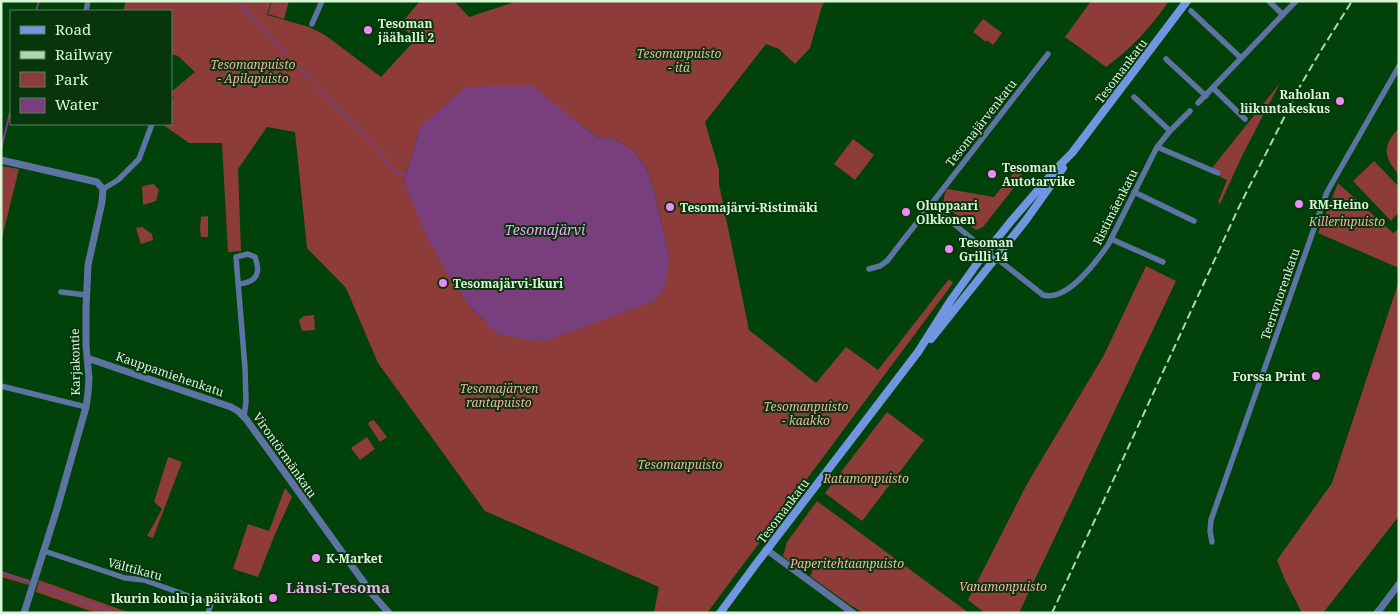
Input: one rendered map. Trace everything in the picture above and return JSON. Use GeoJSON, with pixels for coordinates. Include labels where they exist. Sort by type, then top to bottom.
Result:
{"type":"FeatureCollection","features":[{"type":"Feature","properties":{"kind":"main road","name":"Tesomankatu"},"geometry":{"type":"LineString","coordinates":[[918,352],[932,338],[1026,220],[1072,153],[1187,1]]}},
{"type":"Feature","properties":{"kind":"main road","name":"Tesomankatu"},"geometry":{"type":"LineString","coordinates":[[720,613],[918,352],[955,294],[988,251],[1057,168],[1072,153]]}},
{"type":"Feature","properties":{"kind":"street"},"geometry":{"type":"LineString","coordinates":[[312,24],[322,1]]}},
{"type":"Feature","properties":{"kind":"street"},"geometry":{"type":"LineString","coordinates":[[1269,1],[1283,14]]}},
{"type":"Feature","properties":{"kind":"street"},"geometry":{"type":"LineString","coordinates":[[1198,103],[1296,1]]}},
{"type":"Feature","properties":{"kind":"street"},"geometry":{"type":"LineString","coordinates":[[1191,11],[1241,58]]}},
{"type":"Feature","properties":{"kind":"street","name":"Tesomajärvenkatu"},"geometry":{"type":"LineString","coordinates":[[869,269],[880,266],[887,261],[1048,54]]}},
{"type":"Feature","properties":{"kind":"street"},"geometry":{"type":"LineString","coordinates":[[1166,59],[1206,96]]}},
{"type":"Feature","properties":{"kind":"street","name":"Teerivuorenkatu"},"geometry":{"type":"LineString","coordinates":[[1212,542],[1211,520],[1327,192],[1399,66]]}},
{"type":"Feature","properties":{"kind":"street"},"geometry":{"type":"LineString","coordinates":[[1213,88],[1245,118]]}},
{"type":"Feature","properties":{"kind":"street"},"geometry":{"type":"LineString","coordinates":[[1134,97],[1170,131]]}},
{"type":"Feature","properties":{"kind":"street","name":"Ristimäenkatu"},"geometry":{"type":"LineString","coordinates":[[996,258],[1043,295],[1055,296],[1080,279],[1099,258],[1111,238],[1157,147],[1190,111]]}},
{"type":"Feature","properties":{"kind":"street"},"geometry":{"type":"LineString","coordinates":[[1,160],[97,182],[104,189],[118,180],[139,159],[152,125]]}},
{"type":"Feature","properties":{"kind":"street"},"geometry":{"type":"LineString","coordinates":[[1157,147],[1218,173]]}},
{"type":"Feature","properties":{"kind":"street","name":"Karjakontie"},"geometry":{"type":"LineString","coordinates":[[24,613],[44,552],[86,407],[89,378],[86,345],[88,265],[104,189]]}},
{"type":"Feature","properties":{"kind":"street"},"geometry":{"type":"LineString","coordinates":[[1134,192],[1194,221]]}},
{"type":"Feature","properties":{"kind":"street"},"geometry":{"type":"LineString","coordinates":[[931,205],[996,258]]}},
{"type":"Feature","properties":{"kind":"street"},"geometry":{"type":"LineString","coordinates":[[1111,238],[1163,262]]}},
{"type":"Feature","properties":{"kind":"street","name":"Virontörmänkatu"},"geometry":{"type":"LineString","coordinates":[[239,284],[253,280],[257,274],[259,267],[255,257],[248,254],[236,257],[245,368],[246,402],[244,417],[368,588],[389,613]]}},
{"type":"Feature","properties":{"kind":"street"},"geometry":{"type":"LineString","coordinates":[[60,292],[86,295]]}},
{"type":"Feature","properties":{"kind":"street","name":"Kauppamiehenkatu"},"geometry":{"type":"LineString","coordinates":[[87,358],[231,407],[244,417]]}},
{"type":"Feature","properties":{"kind":"street"},"geometry":{"type":"LineString","coordinates":[[1,386],[86,407]]}},
{"type":"Feature","properties":{"kind":"street"},"geometry":{"type":"LineString","coordinates":[[767,550],[853,613]]}},
{"type":"Feature","properties":{"kind":"street","name":"Välttikatu"},"geometry":{"type":"LineString","coordinates":[[44,552],[125,578],[144,580],[211,604],[208,613]]}},
{"type":"Feature","properties":{"kind":"street"},"geometry":{"type":"LineString","coordinates":[[1377,613],[1399,584]]}},
{"type":"Feature","properties":{"kind":"green space"},"geometry":{"type":"Polygon","coordinates":[[[126,1],[271,1],[267,15],[309,27],[325,35],[381,77],[416,39],[400,25],[420,1],[454,1],[469,17],[518,1],[825,1],[810,48],[795,64],[779,49],[766,44],[705,122],[719,170],[719,184],[749,330],[816,383],[846,347],[878,370],[949,279],[953,283],[707,613],[654,613],[659,587],[485,511],[378,363],[346,288],[307,248],[295,132],[267,127],[238,169],[241,251],[228,252],[222,143],[189,143],[163,125],[172,125],[172,100],[174,97],[172,91],[195,72],[178,56],[172,54],[172,10],[123,10],[126,1]],[[577,122],[420,127],[404,182],[470,307],[484,320],[669,256],[653,186],[646,168],[635,152],[618,141],[599,138],[577,122]]]}},
{"type":"Feature","properties":{"kind":"green space"},"geometry":{"type":"Polygon","coordinates":[[[272,1],[289,1],[284,19],[268,14],[272,1]]]}},
{"type":"Feature","properties":{"kind":"green space"},"geometry":{"type":"Polygon","coordinates":[[[1091,1],[1169,1],[1140,37],[1106,67],[1065,37],[1091,1]]]}},
{"type":"Feature","properties":{"kind":"green space"},"geometry":{"type":"Polygon","coordinates":[[[983,19],[1002,33],[993,45],[973,32],[983,19]]]}},
{"type":"Feature","properties":{"kind":"green space"},"geometry":{"type":"Polygon","coordinates":[[[1280,83],[1242,156],[1220,204],[1218,202],[1227,180],[1219,176],[1220,171],[1212,168],[1280,83]]]}},
{"type":"Feature","properties":{"kind":"green space"},"geometry":{"type":"Polygon","coordinates":[[[1399,128],[1399,175],[1387,157],[1387,146],[1393,134],[1399,128]]]}},
{"type":"Feature","properties":{"kind":"green space"},"geometry":{"type":"Polygon","coordinates":[[[853,139],[874,155],[855,180],[834,164],[853,139]]]}},
{"type":"Feature","properties":{"kind":"green space"},"geometry":{"type":"Polygon","coordinates":[[[1374,161],[1399,187],[1399,212],[1391,221],[1353,181],[1374,161]]]}},
{"type":"Feature","properties":{"kind":"green space"},"geometry":{"type":"Polygon","coordinates":[[[1,166],[19,169],[1,242],[1,166]]]}},
{"type":"Feature","properties":{"kind":"green space"},"geometry":{"type":"Polygon","coordinates":[[[1016,170],[1023,176],[983,227],[976,230],[946,207],[944,198],[947,189],[994,197],[1016,170]]]}},
{"type":"Feature","properties":{"kind":"green space","name":"Killerinpuisto"},"geometry":{"type":"Polygon","coordinates":[[[1338,183],[1393,233],[1399,229],[1399,268],[1318,233],[1338,183]]]}},
{"type":"Feature","properties":{"kind":"green space"},"geometry":{"type":"Polygon","coordinates":[[[154,184],[159,190],[156,201],[143,205],[142,187],[154,184]]]}},
{"type":"Feature","properties":{"kind":"green space"},"geometry":{"type":"Polygon","coordinates":[[[208,216],[208,237],[201,237],[201,217],[208,216]]]}},
{"type":"Feature","properties":{"kind":"green space"},"geometry":{"type":"Polygon","coordinates":[[[142,227],[152,234],[153,240],[141,244],[136,228],[142,227]]]}},
{"type":"Feature","properties":{"kind":"green space","name":"Vanamonpuisto"},"geometry":{"type":"Polygon","coordinates":[[[1146,266],[1176,281],[1019,613],[985,613],[968,600],[1027,484],[1104,355],[1146,266]]]}},
{"type":"Feature","properties":{"kind":"green space"},"geometry":{"type":"Polygon","coordinates":[[[1399,281],[1399,516],[1323,613],[1302,613],[1277,560],[1332,483],[1399,281]]]}},
{"type":"Feature","properties":{"kind":"green space"},"geometry":{"type":"Polygon","coordinates":[[[314,315],[315,330],[302,331],[299,320],[304,316],[314,315]]]}},
{"type":"Feature","properties":{"kind":"green space","name":"Ratamonpuisto"},"geometry":{"type":"Polygon","coordinates":[[[887,412],[924,440],[862,521],[825,493],[887,412]]]}},
{"type":"Feature","properties":{"kind":"green space"},"geometry":{"type":"Polygon","coordinates":[[[374,420],[387,437],[380,442],[368,424],[374,420]]]}},
{"type":"Feature","properties":{"kind":"green space"},"geometry":{"type":"Polygon","coordinates":[[[367,437],[375,449],[360,460],[351,448],[367,437]]]}},
{"type":"Feature","properties":{"kind":"green space"},"geometry":{"type":"Polygon","coordinates":[[[168,457],[182,462],[153,538],[147,536],[162,509],[154,502],[168,457]]]}},
{"type":"Feature","properties":{"kind":"green space"},"geometry":{"type":"Polygon","coordinates":[[[285,488],[292,497],[258,577],[233,569],[248,524],[269,531],[285,488]]]}},
{"type":"Feature","properties":{"kind":"green space","name":"Paperitehtaanpuisto"},"geometry":{"type":"Polygon","coordinates":[[[817,501],[969,613],[864,613],[810,576],[812,567],[806,561],[800,560],[794,565],[783,556],[787,542],[817,501]]]}},
{"type":"Feature","properties":{"kind":"green space"},"geometry":{"type":"Polygon","coordinates":[[[1,571],[30,580],[29,585],[1,577],[1,571]]]}},
{"type":"Feature","properties":{"kind":"green space"},"geometry":{"type":"Polygon","coordinates":[[[39,580],[130,613],[96,613],[36,592],[39,580]]]}},
{"type":"Feature","properties":{"kind":"water","name":"Tesomajärvi"},"geometry":{"type":"Polygon","coordinates":[[[532,85],[599,138],[609,138],[618,141],[635,152],[646,168],[653,186],[669,256],[665,289],[654,301],[543,342],[497,334],[470,307],[447,273],[427,237],[404,182],[420,127],[466,87],[532,85]]]}},
{"type":"Feature","properties":{"kind":"waterway"},"geometry":{"type":"LineString","coordinates":[[36,10],[39,1]]}},
{"type":"Feature","properties":{"kind":"waterway"},"geometry":{"type":"LineString","coordinates":[[237,1],[286,54]]}},
{"type":"Feature","properties":{"kind":"waterway"},"geometry":{"type":"LineString","coordinates":[[292,60],[309,78]]}},
{"type":"Feature","properties":{"kind":"waterway"},"geometry":{"type":"LineString","coordinates":[[315,85],[375,147],[394,170],[406,175]]}},
{"type":"Feature","properties":{"kind":"waterway"},"geometry":{"type":"LineString","coordinates":[[1,149],[10,113]]}},
{"type":"Feature","properties":{"kind":"waterway"},"geometry":{"type":"LineString","coordinates":[[1,572],[29,582]]}},
{"type":"Feature","properties":{"kind":"waterway"},"geometry":{"type":"LineString","coordinates":[[39,586],[115,613]]}},
{"type":"Feature","properties":{"kind":"railway"},"geometry":{"type":"LineString","coordinates":[[1052,613],[1238,209],[1299,88],[1352,1]]}},
{"type":"Feature","properties":{"kind":"place","name":"Tesoman jäähalli 2"},"geometry":{"type":"Point","coordinates":[368,30]}},
{"type":"Feature","properties":{"kind":"place","name":"Raholan liikuntakeskus"},"geometry":{"type":"Point","coordinates":[1340,101]}},
{"type":"Feature","properties":{"kind":"place","name":"Tesoman Autotarvike"},"geometry":{"type":"Point","coordinates":[992,174]}},
{"type":"Feature","properties":{"kind":"place","name":"RM-Heino"},"geometry":{"type":"Point","coordinates":[1299,204]}},
{"type":"Feature","properties":{"kind":"place","name":"Tesomajärvi-Ristimäki"},"geometry":{"type":"Point","coordinates":[670,207]}},
{"type":"Feature","properties":{"kind":"place","name":"Oluppaari Olkkonen"},"geometry":{"type":"Point","coordinates":[906,212]}},
{"type":"Feature","properties":{"kind":"place","name":"Tesoman Grilli 14"},"geometry":{"type":"Point","coordinates":[949,249]}},
{"type":"Feature","properties":{"kind":"place","name":"Tesomajärvi-Ikuri"},"geometry":{"type":"Point","coordinates":[443,283]}},
{"type":"Feature","properties":{"kind":"place","name":"Forssa Print"},"geometry":{"type":"Point","coordinates":[1316,376]}},
{"type":"Feature","properties":{"kind":"place","name":"K-Market"},"geometry":{"type":"Point","coordinates":[316,558]}},
{"type":"Feature","properties":{"kind":"place","name":"Ikurin koulu ja päiväkoti"},"geometry":{"type":"Point","coordinates":[273,598]}},
{"type":"Feature","properties":{"kind":"district","name":"Länsi-Tesoma"},"geometry":{"type":"Point","coordinates":[338,587]}},
{"type":"Feature","properties":{"kind":"park label","name":"Tesomanpuisto - itä"},"geometry":{"type":"Point","coordinates":[679,60]}},
{"type":"Feature","properties":{"kind":"park label","name":"Tesomanpuisto - Apilapuisto"},"geometry":{"type":"Point","coordinates":[253,71]}},
{"type":"Feature","properties":{"kind":"park label","name":"Tesomajärven rantapuisto"},"geometry":{"type":"Point","coordinates":[499,395]}},
{"type":"Feature","properties":{"kind":"park label","name":"Tesomanpuisto - kaakko"},"geometry":{"type":"Point","coordinates":[806,413]}},
{"type":"Feature","properties":{"kind":"park label","name":"Tesomanpuisto"},"geometry":{"type":"Point","coordinates":[680,464]}}]}
